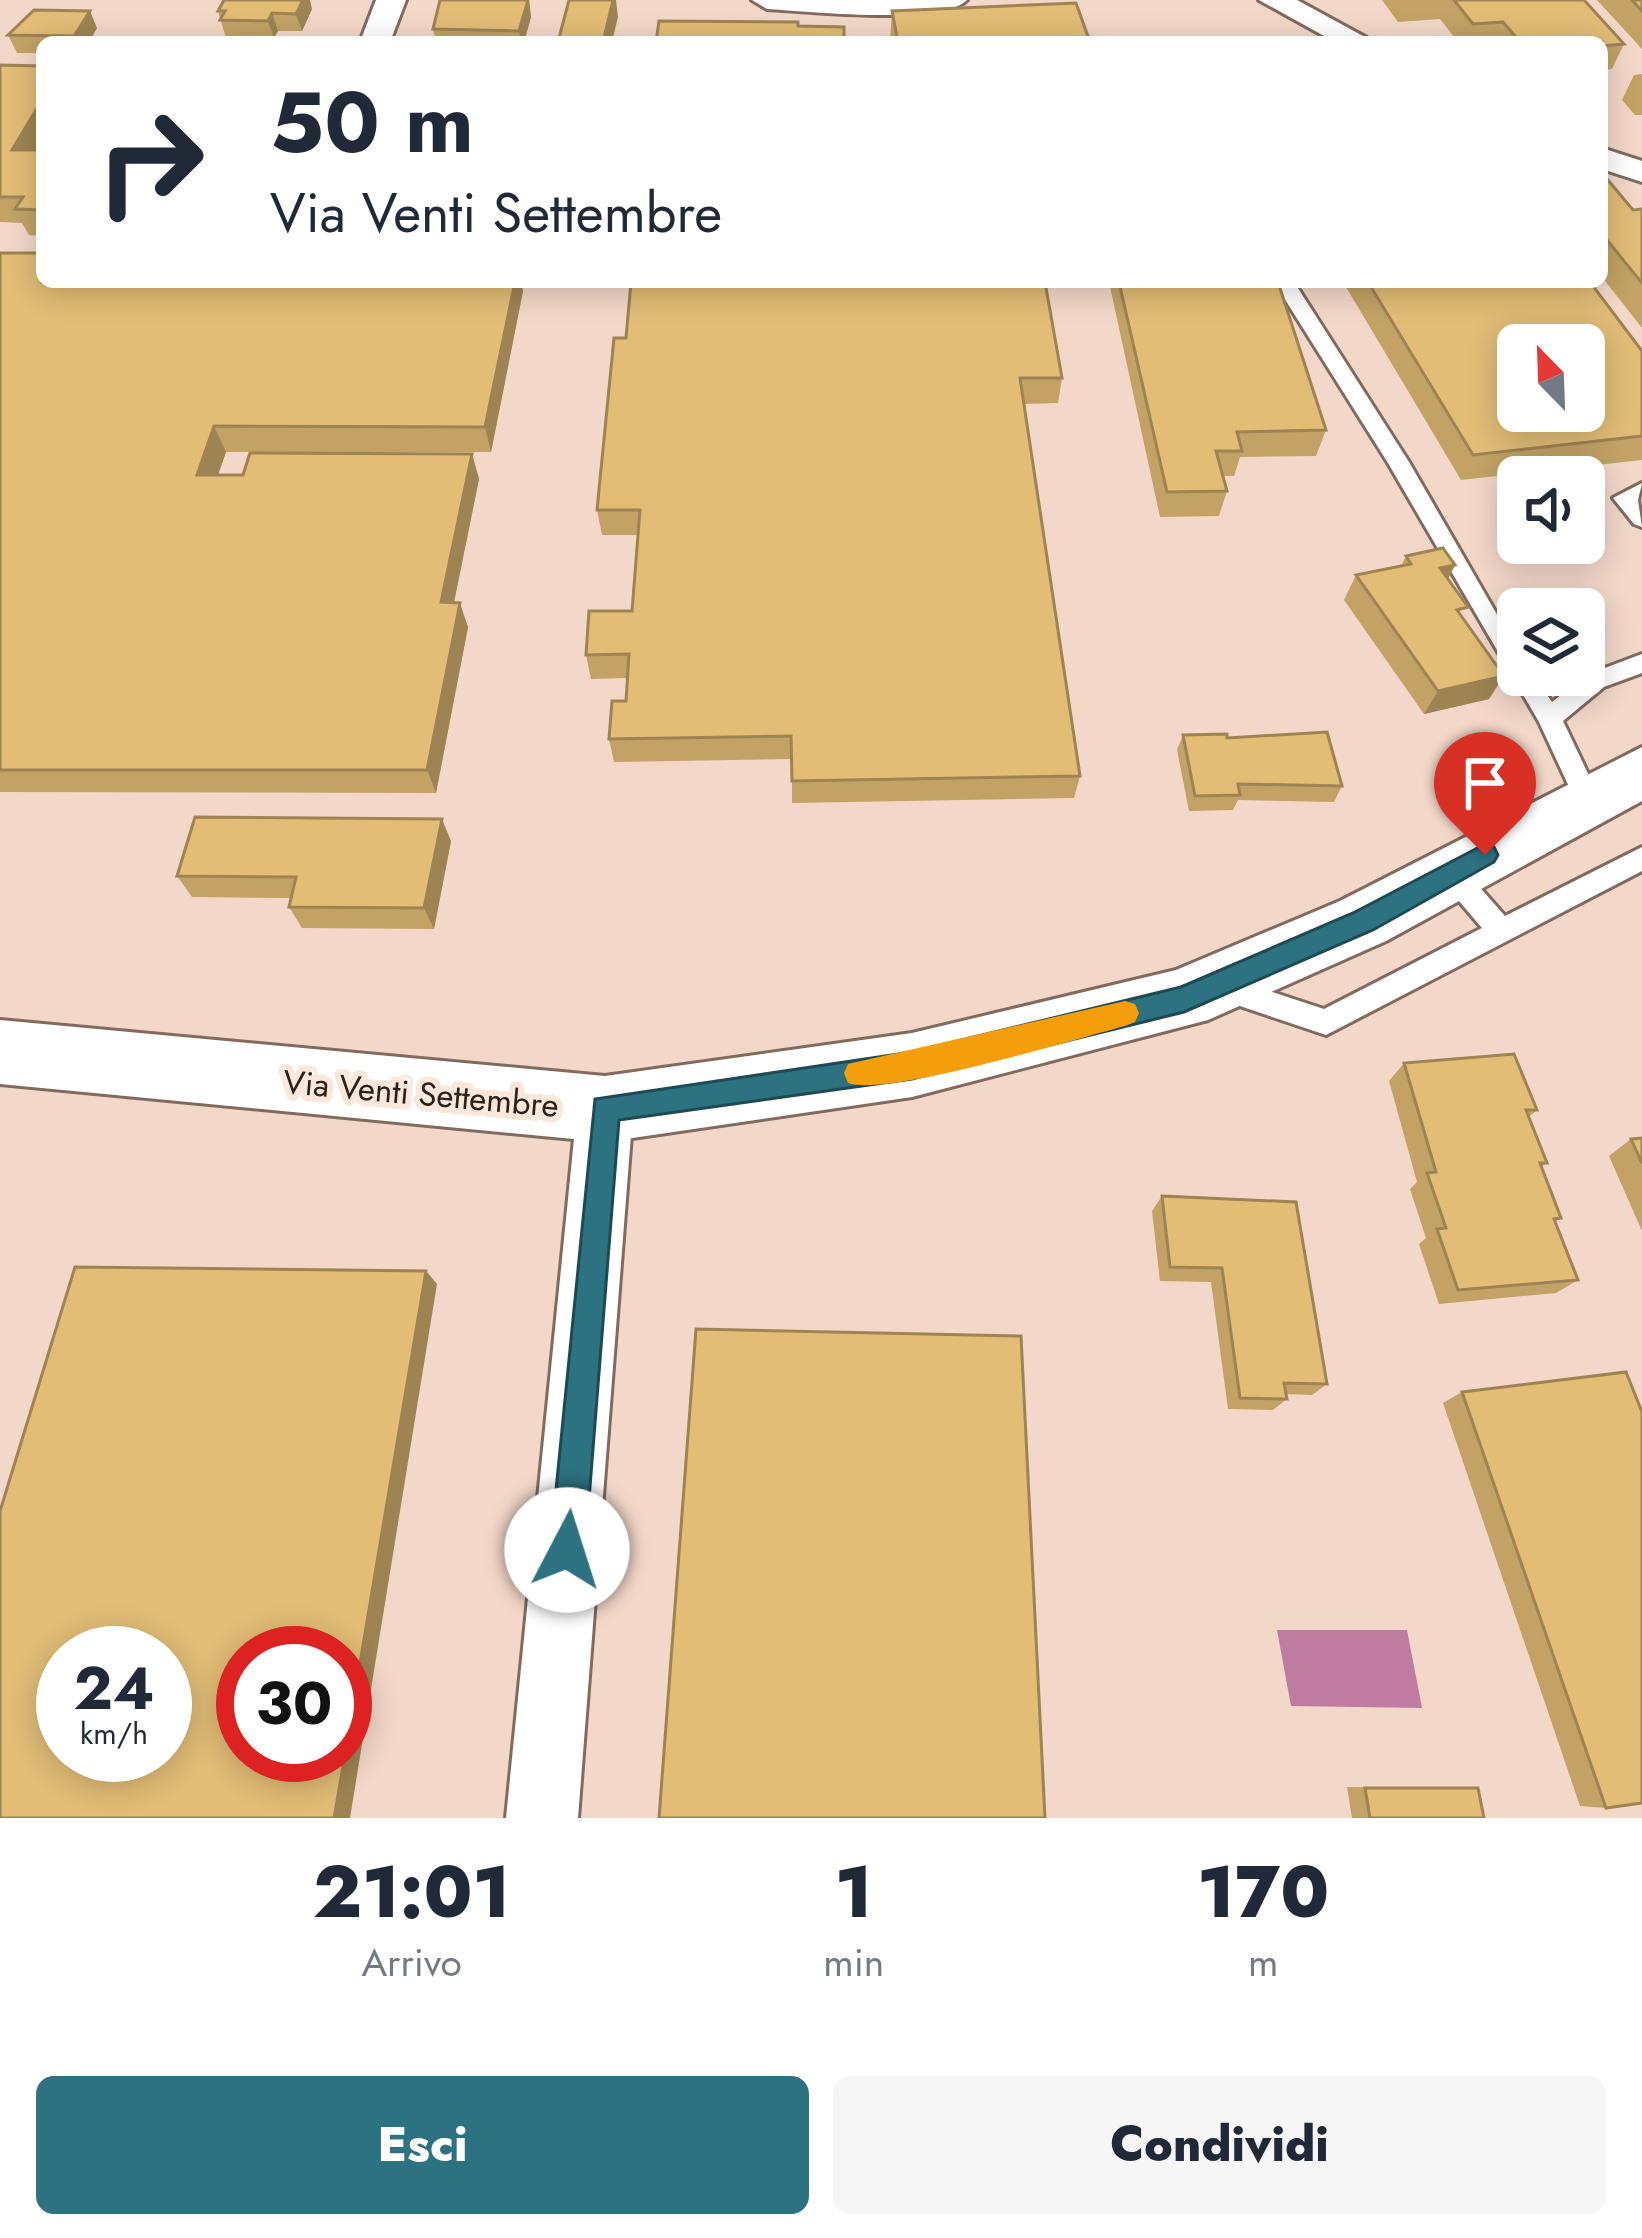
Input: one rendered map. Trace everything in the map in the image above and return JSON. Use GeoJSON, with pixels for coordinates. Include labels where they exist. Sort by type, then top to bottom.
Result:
{"type":"FeatureCollection","features":[{"type":"Feature","properties":{"kind":"street"},"geometry":{"type":"LineString","coordinates":[[377,36],[392,0]]}},
{"type":"Feature","properties":{"kind":"street"},"geometry":{"type":"LineString","coordinates":[[767,0],[900,7],[952,0]]}},
{"type":"Feature","properties":{"kind":"street"},"geometry":{"type":"LineString","coordinates":[[1274,0],[1347,36]]}},
{"type":"Feature","properties":{"kind":"street"},"geometry":{"type":"LineString","coordinates":[[1608,160],[1642,172]]}},
{"type":"Feature","properties":{"kind":"street","name":"Via Venti Settembre"},"geometry":{"type":"LineString","coordinates":[[0,1052],[605,1108],[912,1065],[1184,999],[1363,921],[1614,785]]}},
{"type":"Feature","properties":{"kind":"street"},"geometry":{"type":"LineString","coordinates":[[542,1818],[605,1108]]}},
{"type":"Feature","properties":{"kind":"lane"},"geometry":{"type":"LineString","coordinates":[[1288,288],[1398,462],[1497,635]]}},
{"type":"Feature","properties":{"kind":"lane"},"geometry":{"type":"LineString","coordinates":[[1642,490],[1624,498],[1642,519]]}},
{"type":"Feature","properties":{"kind":"lane"},"geometry":{"type":"LineString","coordinates":[[1549,718],[1595,681],[1642,663]]}},
{"type":"Feature","properties":{"kind":"lane"},"geometry":{"type":"LineString","coordinates":[[1534,696],[1549,718],[1614,785]]}},
{"type":"Feature","properties":{"kind":"lane"},"geometry":{"type":"LineString","coordinates":[[1215,986],[1326,1022],[1642,858]]}},
{"type":"Feature","properties":{"kind":"lane"},"geometry":{"type":"LineString","coordinates":[[1451,873],[1501,931]]}},
{"type":"Feature","properties":{"kind":"shaded area"},"geometry":{"type":"Polygon","coordinates":[[[1277,1630],[1407,1630],[1422,1708],[1291,1706],[1277,1630]]]}},
{"type":"Feature","properties":{"kind":"building"},"geometry":{"type":"Polygon","coordinates":[[[224,0],[303,0],[296,14],[272,13],[268,21],[220,20],[225,11],[218,11],[224,0]]]}},
{"type":"Feature","properties":{"kind":"building"},"geometry":{"type":"Polygon","coordinates":[[[440,0],[528,0],[519,31],[433,29],[440,0]]]}},
{"type":"Feature","properties":{"kind":"building"},"geometry":{"type":"Polygon","coordinates":[[[569,0],[613,0],[604,36],[560,36],[569,0]]]}},
{"type":"Feature","properties":{"kind":"building"},"geometry":{"type":"Polygon","coordinates":[[[1454,0],[1584,0],[1624,44],[1608,45],[1608,36],[1515,36],[1503,22],[1473,24],[1454,0]]]}},
{"type":"Feature","properties":{"kind":"building"},"geometry":{"type":"Polygon","coordinates":[[[1076,3],[1088,36],[897,36],[892,11],[1076,3]]]}},
{"type":"Feature","properties":{"kind":"building"},"geometry":{"type":"Polygon","coordinates":[[[34,10],[90,11],[74,36],[8,35],[34,10]]]}},
{"type":"Feature","properties":{"kind":"building"},"geometry":{"type":"Polygon","coordinates":[[[659,21],[844,27],[844,36],[657,36],[659,21]]]}},
{"type":"Feature","properties":{"kind":"building"},"geometry":{"type":"Polygon","coordinates":[[[0,65],[36,66],[36,110],[12,150],[36,150],[36,210],[15,209],[23,197],[0,197],[0,65]]]}},
{"type":"Feature","properties":{"kind":"building"},"geometry":{"type":"Polygon","coordinates":[[[1608,180],[1633,210],[1642,209],[1642,283],[1608,241],[1608,180]]]}},
{"type":"Feature","properties":{"kind":"building"},"geometry":{"type":"Polygon","coordinates":[[[0,253],[36,253],[36,288],[514,288],[485,427],[214,426],[197,475],[243,475],[250,453],[472,454],[441,602],[460,603],[427,770],[0,770],[0,253]]]}},
{"type":"Feature","properties":{"kind":"building"},"geometry":{"type":"Polygon","coordinates":[[[630,288],[1046,288],[1062,378],[1020,378],[1080,776],[792,781],[791,736],[609,739],[612,701],[626,701],[629,654],[586,655],[589,611],[632,611],[640,510],[597,510],[614,338],[626,338],[630,288]]]}},
{"type":"Feature","properties":{"kind":"building"},"geometry":{"type":"Polygon","coordinates":[[[1120,288],[1280,288],[1326,430],[1237,432],[1242,451],[1216,451],[1227,491],[1167,492],[1120,288]]]}},
{"type":"Feature","properties":{"kind":"building"},"geometry":{"type":"Polygon","coordinates":[[[1372,288],[1595,288],[1642,351],[1642,436],[1473,455],[1372,288]]]}},
{"type":"Feature","properties":{"kind":"building"},"geometry":{"type":"Polygon","coordinates":[[[1443,548],[1455,565],[1440,568],[1468,607],[1457,610],[1497,666],[1497,678],[1438,691],[1356,575],[1411,564],[1406,556],[1443,548]]]}},
{"type":"Feature","properties":{"kind":"building"},"geometry":{"type":"Polygon","coordinates":[[[1327,732],[1342,786],[1238,784],[1240,795],[1195,796],[1183,735],[1227,734],[1227,738],[1327,732]]]}},
{"type":"Feature","properties":{"kind":"building"},"geometry":{"type":"Polygon","coordinates":[[[195,817],[442,819],[424,908],[289,907],[296,877],[177,876],[195,817]]]}},
{"type":"Feature","properties":{"kind":"building"},"geometry":{"type":"Polygon","coordinates":[[[1514,1054],[1537,1110],[1526,1110],[1547,1163],[1540,1163],[1561,1218],[1554,1219],[1578,1280],[1458,1290],[1437,1229],[1446,1228],[1427,1173],[1436,1172],[1404,1063],[1514,1054]]]}},
{"type":"Feature","properties":{"kind":"building"},"geometry":{"type":"Polygon","coordinates":[[[1642,1138],[1642,1163],[1631,1139],[1642,1138]]]}},
{"type":"Feature","properties":{"kind":"building"},"geometry":{"type":"Polygon","coordinates":[[[1162,1196],[1296,1202],[1327,1384],[1284,1383],[1287,1399],[1240,1398],[1222,1268],[1170,1267],[1162,1196]]]}},
{"type":"Feature","properties":{"kind":"building"},"geometry":{"type":"Polygon","coordinates":[[[75,1267],[426,1271],[366,1626],[216,1626],[216,1782],[340,1782],[334,1818],[0,1818],[0,1511],[75,1267]]]}},
{"type":"Feature","properties":{"kind":"building"},"geometry":{"type":"Polygon","coordinates":[[[696,1329],[1021,1336],[1045,1818],[659,1818],[696,1329]]]}},
{"type":"Feature","properties":{"kind":"building"},"geometry":{"type":"Polygon","coordinates":[[[1626,1372],[1642,1412],[1642,1803],[1606,1808],[1462,1392],[1626,1372]]]}},
{"type":"Feature","properties":{"kind":"building"},"geometry":{"type":"Polygon","coordinates":[[[1365,1788],[1478,1788],[1484,1818],[1370,1818],[1365,1788]]]}},
{"type":"Feature","properties":{"kind":"slow traffic"},"geometry":{"type":"LineString","coordinates":[[858,1073],[912,1065],[1125,1013]]}},
{"type":"Feature","properties":{"kind":"route"},"geometry":{"type":"LineString","coordinates":[[567,1550],[605,1108],[912,1065],[1184,999],[1363,921],[1485,855]]}}]}
